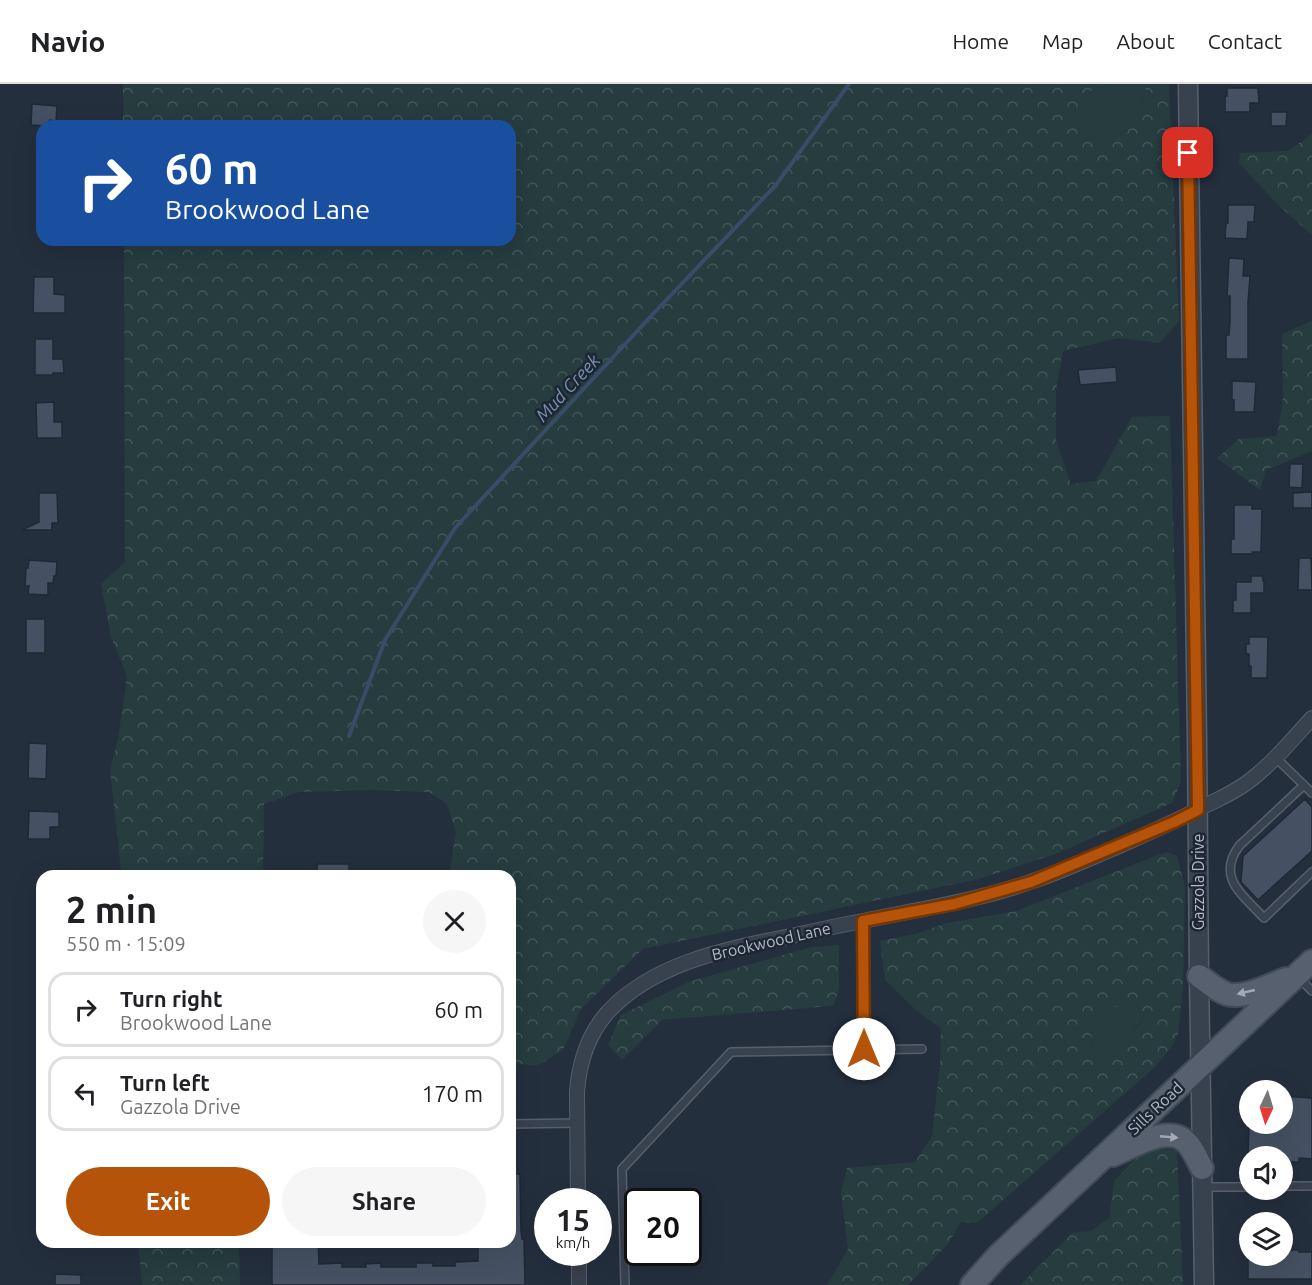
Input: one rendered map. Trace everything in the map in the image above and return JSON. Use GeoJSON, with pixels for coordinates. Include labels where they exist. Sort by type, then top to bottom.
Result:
{"type":"FeatureCollection","features":[{"type":"Feature","properties":{"kind":"main road"},"geometry":{"type":"LineString","coordinates":[[1199,976],[1217,989],[1234,995],[1248,993],[1304,968]]}},
{"type":"Feature","properties":{"kind":"main road","name":"Sills Road"},"geometry":{"type":"LineString","coordinates":[[972,1285],[998,1256],[1304,968]]}},
{"type":"Feature","properties":{"kind":"main road"},"geometry":{"type":"LineString","coordinates":[[1096,1163],[1152,1138],[1176,1136],[1188,1144],[1203,1178]]}},
{"type":"Feature","properties":{"kind":"main road","name":"Sills Road"},"geometry":{"type":"LineString","coordinates":[[959,1285],[998,1256]]}},
{"type":"Feature","properties":{"kind":"street","name":"Gazzola Drive"},"geometry":{"type":"LineString","coordinates":[[1188,84],[1204,1285]]}},
{"type":"Feature","properties":{"kind":"street","name":"Brookwood Lane"},"geometry":{"type":"LineString","coordinates":[[578,1188],[576,1123],[578,1076],[588,1044],[596,1028],[621,1000],[640,987],[682,964],[709,955],[863,921],[954,904],[1031,882],[1174,822],[1233,793],[1257,775],[1312,718]]}},
{"type":"Feature","properties":{"kind":"street"},"geometry":{"type":"LineString","coordinates":[[579,1266],[579,1285]]}},
{"type":"Feature","properties":{"kind":"lane"},"geometry":{"type":"LineString","coordinates":[[1275,757],[1312,793]]}},
{"type":"Feature","properties":{"kind":"lane"},"geometry":{"type":"LineString","coordinates":[[1304,785],[1239,846],[1232,856],[1230,876],[1233,884],[1264,918],[1312,872]]}},
{"type":"Feature","properties":{"kind":"lane"},"geometry":{"type":"LineString","coordinates":[[863,921],[864,1049]]}},
{"type":"Feature","properties":{"kind":"lane"},"geometry":{"type":"LineString","coordinates":[[1304,968],[1312,992]]}},
{"type":"Feature","properties":{"kind":"lane"},"geometry":{"type":"LineString","coordinates":[[625,1285],[622,1169],[731,1052],[922,1049]]}},
{"type":"Feature","properties":{"kind":"lane"},"geometry":{"type":"LineString","coordinates":[[516,1124],[576,1123]]}},
{"type":"Feature","properties":{"kind":"lane"},"geometry":{"type":"LineString","coordinates":[[1203,1178],[1239,1185]]}},
{"type":"Feature","properties":{"kind":"lane"},"geometry":{"type":"LineString","coordinates":[[1293,1186],[1312,1186]]}},
{"type":"Feature","properties":{"kind":"green space"},"geometry":{"type":"Polygon","coordinates":[[[123,84],[1109,84],[1084,94],[1077,115],[1080,134],[1103,141],[1127,130],[1138,116],[1146,84],[1169,84],[1179,321],[1160,343],[1119,338],[1063,351],[1056,390],[1056,441],[1071,484],[1096,481],[1132,417],[1170,416],[1181,782],[1172,803],[1058,853],[979,879],[643,949],[581,1009],[563,1050],[537,1066],[516,1064],[516,870],[450,870],[456,832],[447,804],[429,792],[370,790],[299,792],[264,804],[263,870],[121,870],[110,770],[118,739],[127,676],[111,637],[101,584],[125,562],[124,246],[516,246],[516,120],[123,120],[123,84]]]}},
{"type":"Feature","properties":{"kind":"green space"},"geometry":{"type":"Polygon","coordinates":[[[1109,84],[1146,84],[1138,116],[1127,130],[1103,141],[1080,134],[1077,115],[1084,94],[1109,84]]]}},
{"type":"Feature","properties":{"kind":"green space"},"geometry":{"type":"Polygon","coordinates":[[[1312,134],[1312,235],[1278,205],[1239,163],[1240,153],[1288,151],[1312,134]]]}},
{"type":"Feature","properties":{"kind":"green space"},"geometry":{"type":"Polygon","coordinates":[[[1312,321],[1312,451],[1266,470],[1260,490],[1217,458],[1239,439],[1277,436],[1283,398],[1282,334],[1312,321]]]}},
{"type":"Feature","properties":{"kind":"green space"},"geometry":{"type":"Polygon","coordinates":[[[1166,852],[1177,856],[1185,887],[1183,987],[1178,1034],[1172,1046],[1155,1067],[977,1223],[961,1222],[948,1244],[908,1285],[827,1285],[848,1249],[841,1193],[847,1168],[915,1162],[932,1136],[940,1063],[941,1028],[918,1012],[885,980],[880,941],[916,934],[947,923],[1016,911],[1166,852]],[[1134,1001],[1103,1011],[1091,1030],[1095,1064],[1117,1055],[1144,1016],[1134,1001]]]}},
{"type":"Feature","properties":{"kind":"green space"},"geometry":{"type":"Polygon","coordinates":[[[839,945],[839,988],[834,1005],[662,1020],[622,1060],[608,1045],[621,1015],[691,981],[812,947],[839,945]]]}},
{"type":"Feature","properties":{"kind":"green space"},"geometry":{"type":"Polygon","coordinates":[[[1134,1001],[1144,1016],[1117,1055],[1095,1064],[1091,1030],[1103,1011],[1134,1001]]]}},
{"type":"Feature","properties":{"kind":"green space"},"geometry":{"type":"Polygon","coordinates":[[[1144,1149],[1177,1150],[1183,1285],[1020,1285],[1072,1233],[1091,1231],[1109,1218],[1114,1181],[1144,1149]]]}},
{"type":"Feature","properties":{"kind":"green space"},"geometry":{"type":"Polygon","coordinates":[[[139,1248],[239,1248],[240,1285],[142,1285],[139,1248]]]}},
{"type":"Feature","properties":{"kind":"building"},"geometry":{"type":"Polygon","coordinates":[[[1227,88],[1258,88],[1259,103],[1250,103],[1250,112],[1225,112],[1227,88]]]}},
{"type":"Feature","properties":{"kind":"building"},"geometry":{"type":"Polygon","coordinates":[[[32,104],[57,106],[56,120],[36,120],[36,125],[31,125],[32,104]]]}},
{"type":"Feature","properties":{"kind":"building"},"geometry":{"type":"Polygon","coordinates":[[[1271,112],[1287,112],[1286,126],[1271,126],[1271,112]]]}},
{"type":"Feature","properties":{"kind":"building"},"geometry":{"type":"Polygon","coordinates":[[[1228,205],[1255,205],[1254,222],[1248,222],[1247,239],[1225,238],[1228,205]]]}},
{"type":"Feature","properties":{"kind":"building"},"geometry":{"type":"Polygon","coordinates":[[[1229,258],[1244,259],[1243,276],[1250,276],[1248,359],[1226,359],[1226,335],[1229,335],[1230,321],[1230,296],[1227,296],[1229,258]]]}},
{"type":"Feature","properties":{"kind":"building"},"geometry":{"type":"Polygon","coordinates":[[[34,277],[54,277],[54,294],[65,295],[65,313],[33,313],[34,277]]]}},
{"type":"Feature","properties":{"kind":"building"},"geometry":{"type":"Polygon","coordinates":[[[35,339],[53,339],[53,359],[63,359],[64,373],[35,375],[35,339]]]}},
{"type":"Feature","properties":{"kind":"building"},"geometry":{"type":"Polygon","coordinates":[[[1116,367],[1117,382],[1080,385],[1078,370],[1116,367]]]}},
{"type":"Feature","properties":{"kind":"building"},"geometry":{"type":"Polygon","coordinates":[[[1232,381],[1256,382],[1254,412],[1234,412],[1232,381]]]}},
{"type":"Feature","properties":{"kind":"building"},"geometry":{"type":"Polygon","coordinates":[[[54,402],[54,422],[62,422],[62,438],[37,438],[36,403],[54,402]]]}},
{"type":"Feature","properties":{"kind":"building"},"geometry":{"type":"Polygon","coordinates":[[[1290,464],[1303,464],[1302,488],[1289,487],[1290,464]]]}},
{"type":"Feature","properties":{"kind":"building"},"geometry":{"type":"Polygon","coordinates":[[[1312,492],[1312,508],[1293,508],[1293,493],[1312,492]]]}},
{"type":"Feature","properties":{"kind":"building"},"geometry":{"type":"Polygon","coordinates":[[[39,493],[57,493],[58,523],[52,523],[52,530],[22,530],[39,522],[39,493]]]}},
{"type":"Feature","properties":{"kind":"building"},"geometry":{"type":"Polygon","coordinates":[[[1234,505],[1252,505],[1252,509],[1262,509],[1261,552],[1231,554],[1231,539],[1234,539],[1234,505]]]}},
{"type":"Feature","properties":{"kind":"building"},"geometry":{"type":"Polygon","coordinates":[[[1299,558],[1311,558],[1312,590],[1298,590],[1299,558]]]}},
{"type":"Feature","properties":{"kind":"building"},"geometry":{"type":"Polygon","coordinates":[[[29,560],[57,562],[53,583],[48,583],[48,595],[28,594],[29,586],[25,586],[29,560]]]}},
{"type":"Feature","properties":{"kind":"building"},"geometry":{"type":"Polygon","coordinates":[[[1251,576],[1263,576],[1264,593],[1251,593],[1251,613],[1233,613],[1236,582],[1251,582],[1251,576]]]}},
{"type":"Feature","properties":{"kind":"building"},"geometry":{"type":"Polygon","coordinates":[[[26,619],[45,619],[45,653],[26,653],[26,619]]]}},
{"type":"Feature","properties":{"kind":"building"},"geometry":{"type":"Polygon","coordinates":[[[1249,637],[1268,637],[1267,678],[1251,678],[1249,654],[1246,654],[1249,637]]]}},
{"type":"Feature","properties":{"kind":"building"},"geometry":{"type":"Polygon","coordinates":[[[29,743],[47,744],[46,779],[28,778],[29,743]]]}},
{"type":"Feature","properties":{"kind":"building"},"geometry":{"type":"Polygon","coordinates":[[[1305,799],[1312,807],[1312,851],[1258,900],[1241,882],[1243,856],[1305,799]]]}},
{"type":"Feature","properties":{"kind":"building"},"geometry":{"type":"Polygon","coordinates":[[[29,811],[59,812],[59,827],[50,827],[50,839],[28,839],[29,811]]]}},
{"type":"Feature","properties":{"kind":"building"},"geometry":{"type":"Polygon","coordinates":[[[317,864],[349,864],[349,870],[317,870],[317,864]]]}},
{"type":"Feature","properties":{"kind":"building"},"geometry":{"type":"Polygon","coordinates":[[[1293,1097],[1312,1098],[1312,1159],[1299,1158],[1299,1162],[1293,1162],[1293,1146],[1248,1146],[1249,1134],[1293,1134],[1293,1097]]]}},
{"type":"Feature","properties":{"kind":"building"},"geometry":{"type":"Polygon","coordinates":[[[516,1174],[520,1174],[525,1285],[272,1285],[272,1248],[318,1248],[319,1264],[342,1263],[342,1267],[366,1267],[365,1264],[381,1263],[381,1267],[416,1267],[416,1263],[455,1266],[455,1262],[478,1261],[478,1248],[516,1248],[516,1174]]]}},
{"type":"Feature","properties":{"kind":"building"},"geometry":{"type":"Polygon","coordinates":[[[1293,1250],[1312,1252],[1312,1279],[1248,1279],[1248,1266],[1293,1266],[1293,1250]]]}},
{"type":"Feature","properties":{"kind":"building"},"geometry":{"type":"Polygon","coordinates":[[[55,1274],[81,1275],[81,1285],[55,1285],[55,1274]]]}},
{"type":"Feature","properties":{"kind":"waterway","name":"Mud Creek"},"geometry":{"type":"LineString","coordinates":[[349,736],[385,640],[455,528],[776,185],[849,84]]}},
{"type":"Feature","properties":{"kind":"route"},"geometry":{"type":"LineString","coordinates":[[864,1049],[863,921],[954,904],[1031,882],[1198,810],[1188,153]]}}]}
